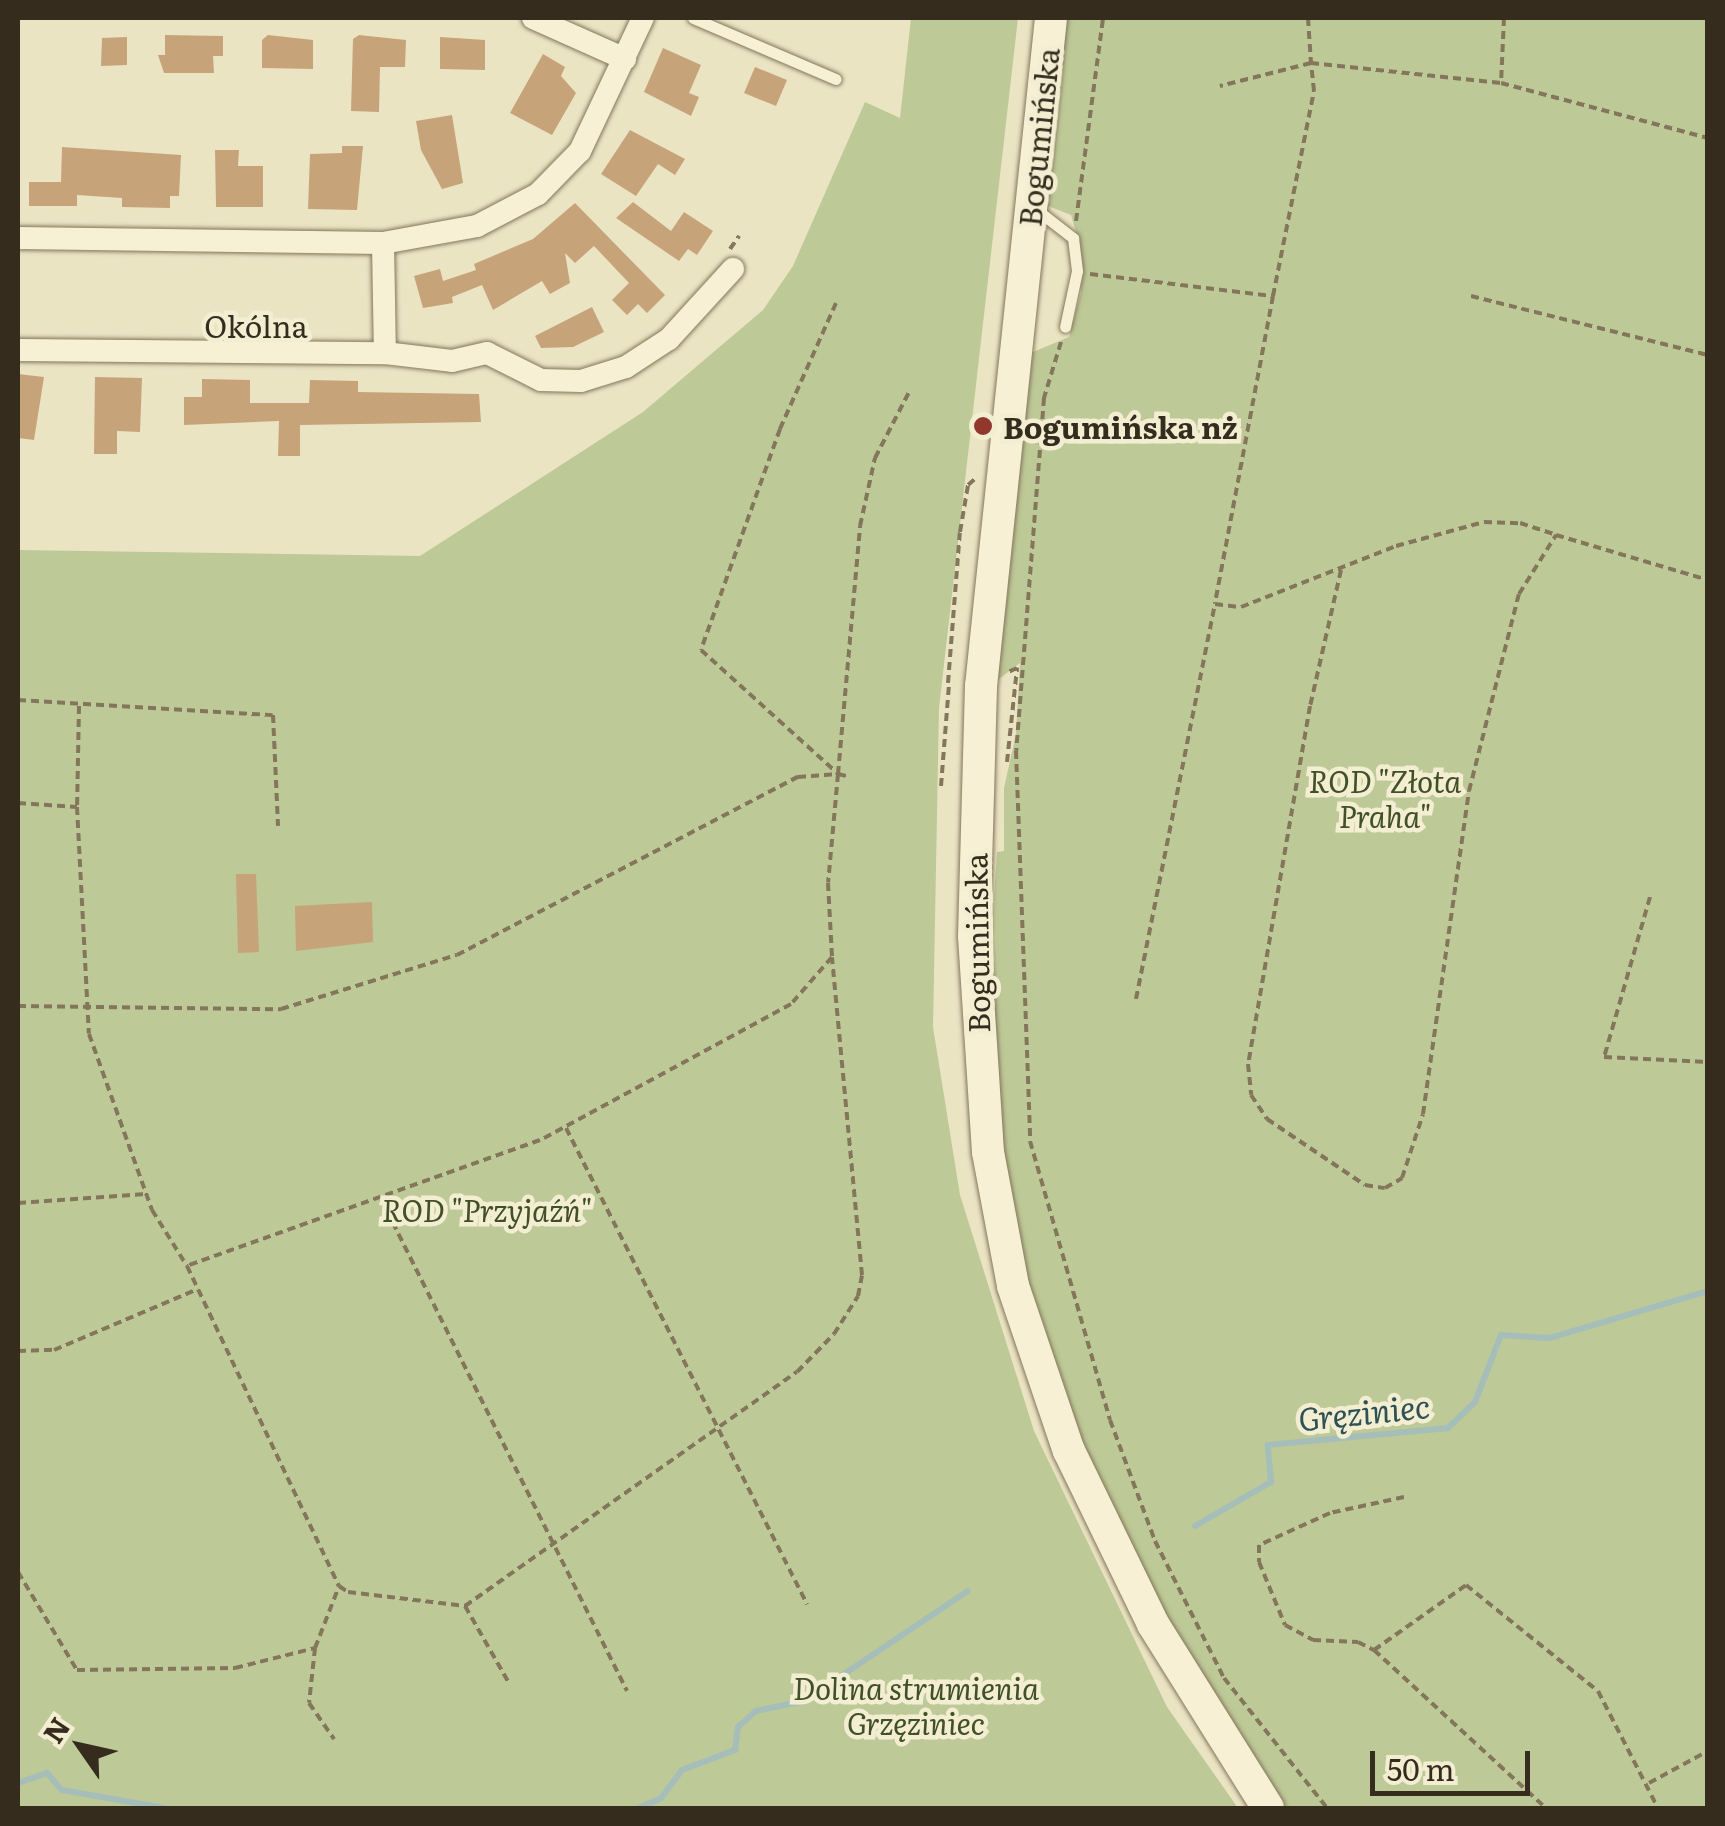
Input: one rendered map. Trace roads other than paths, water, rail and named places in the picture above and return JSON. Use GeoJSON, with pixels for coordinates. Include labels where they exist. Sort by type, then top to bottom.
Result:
{"type":"FeatureCollection","features":[{"type":"Feature","properties":{"kind":"street"},"geometry":{"type":"LineString","coordinates":[[532,18],[625,59]]}},
{"type":"Feature","properties":{"kind":"street"},"geometry":{"type":"LineString","coordinates":[[18,238],[383,243],[476,226],[538,194],[580,151],[642,18]]}},
{"type":"Feature","properties":{"kind":"street","name":"Bogumińska"},"geometry":{"type":"LineString","coordinates":[[1050,18],[985,634],[976,787],[976,1024],[992,1185],[1029,1340],[1086,1491],[1176,1665],[1268,1808]]}},
{"type":"Feature","properties":{"kind":"street"},"geometry":{"type":"LineString","coordinates":[[383,243],[386,352]]}},
{"type":"Feature","properties":{"kind":"street","name":"Okólna"},"geometry":{"type":"LineString","coordinates":[[18,350],[386,352],[452,361],[487,353],[540,380],[598,376],[669,339],[727,265]]}},
{"type":"Feature","properties":{"kind":"lane"},"geometry":{"type":"LineString","coordinates":[[693,18],[835,79]]}},
{"type":"Feature","properties":{"kind":"lane"},"geometry":{"type":"LineString","coordinates":[[1030,205],[1073,238],[1077,271],[1065,328]]}},
{"type":"Feature","properties":{"kind":"waterway","name":"Gręziniec"},"geometry":{"type":"LineString","coordinates":[[1195,1526],[1271,1482],[1268,1445],[1448,1428],[1475,1402],[1501,1335],[1550,1338],[1708,1291]]}},
{"type":"Feature","properties":{"kind":"waterway","name":"Gręziniec"},"geometry":{"type":"LineString","coordinates":[[638,1808],[661,1798],[682,1770],[735,1750],[738,1727],[756,1711],[804,1701],[968,1591]]}},
{"type":"Feature","properties":{"kind":"waterway","name":"Gręziniec"},"geometry":{"type":"LineString","coordinates":[[18,1783],[47,1773],[62,1790],[164,1808]]}},
{"type":"Feature","properties":{"kind":"place","name":"Bogumińska nż"},"geometry":{"type":"Point","coordinates":[983,426]}},
{"type":"Feature","properties":{"kind":"park label","name":"ROD \"Złota Praha\""},"geometry":{"type":"Point","coordinates":[1385,797]}},
{"type":"Feature","properties":{"kind":"park label","name":"ROD \"Przyjaźń\""},"geometry":{"type":"Point","coordinates":[487,1209]}},
{"type":"Feature","properties":{"kind":"park label","name":"Dolina strumienia Grzęziniec"},"geometry":{"type":"Point","coordinates":[916,1704]}}]}
